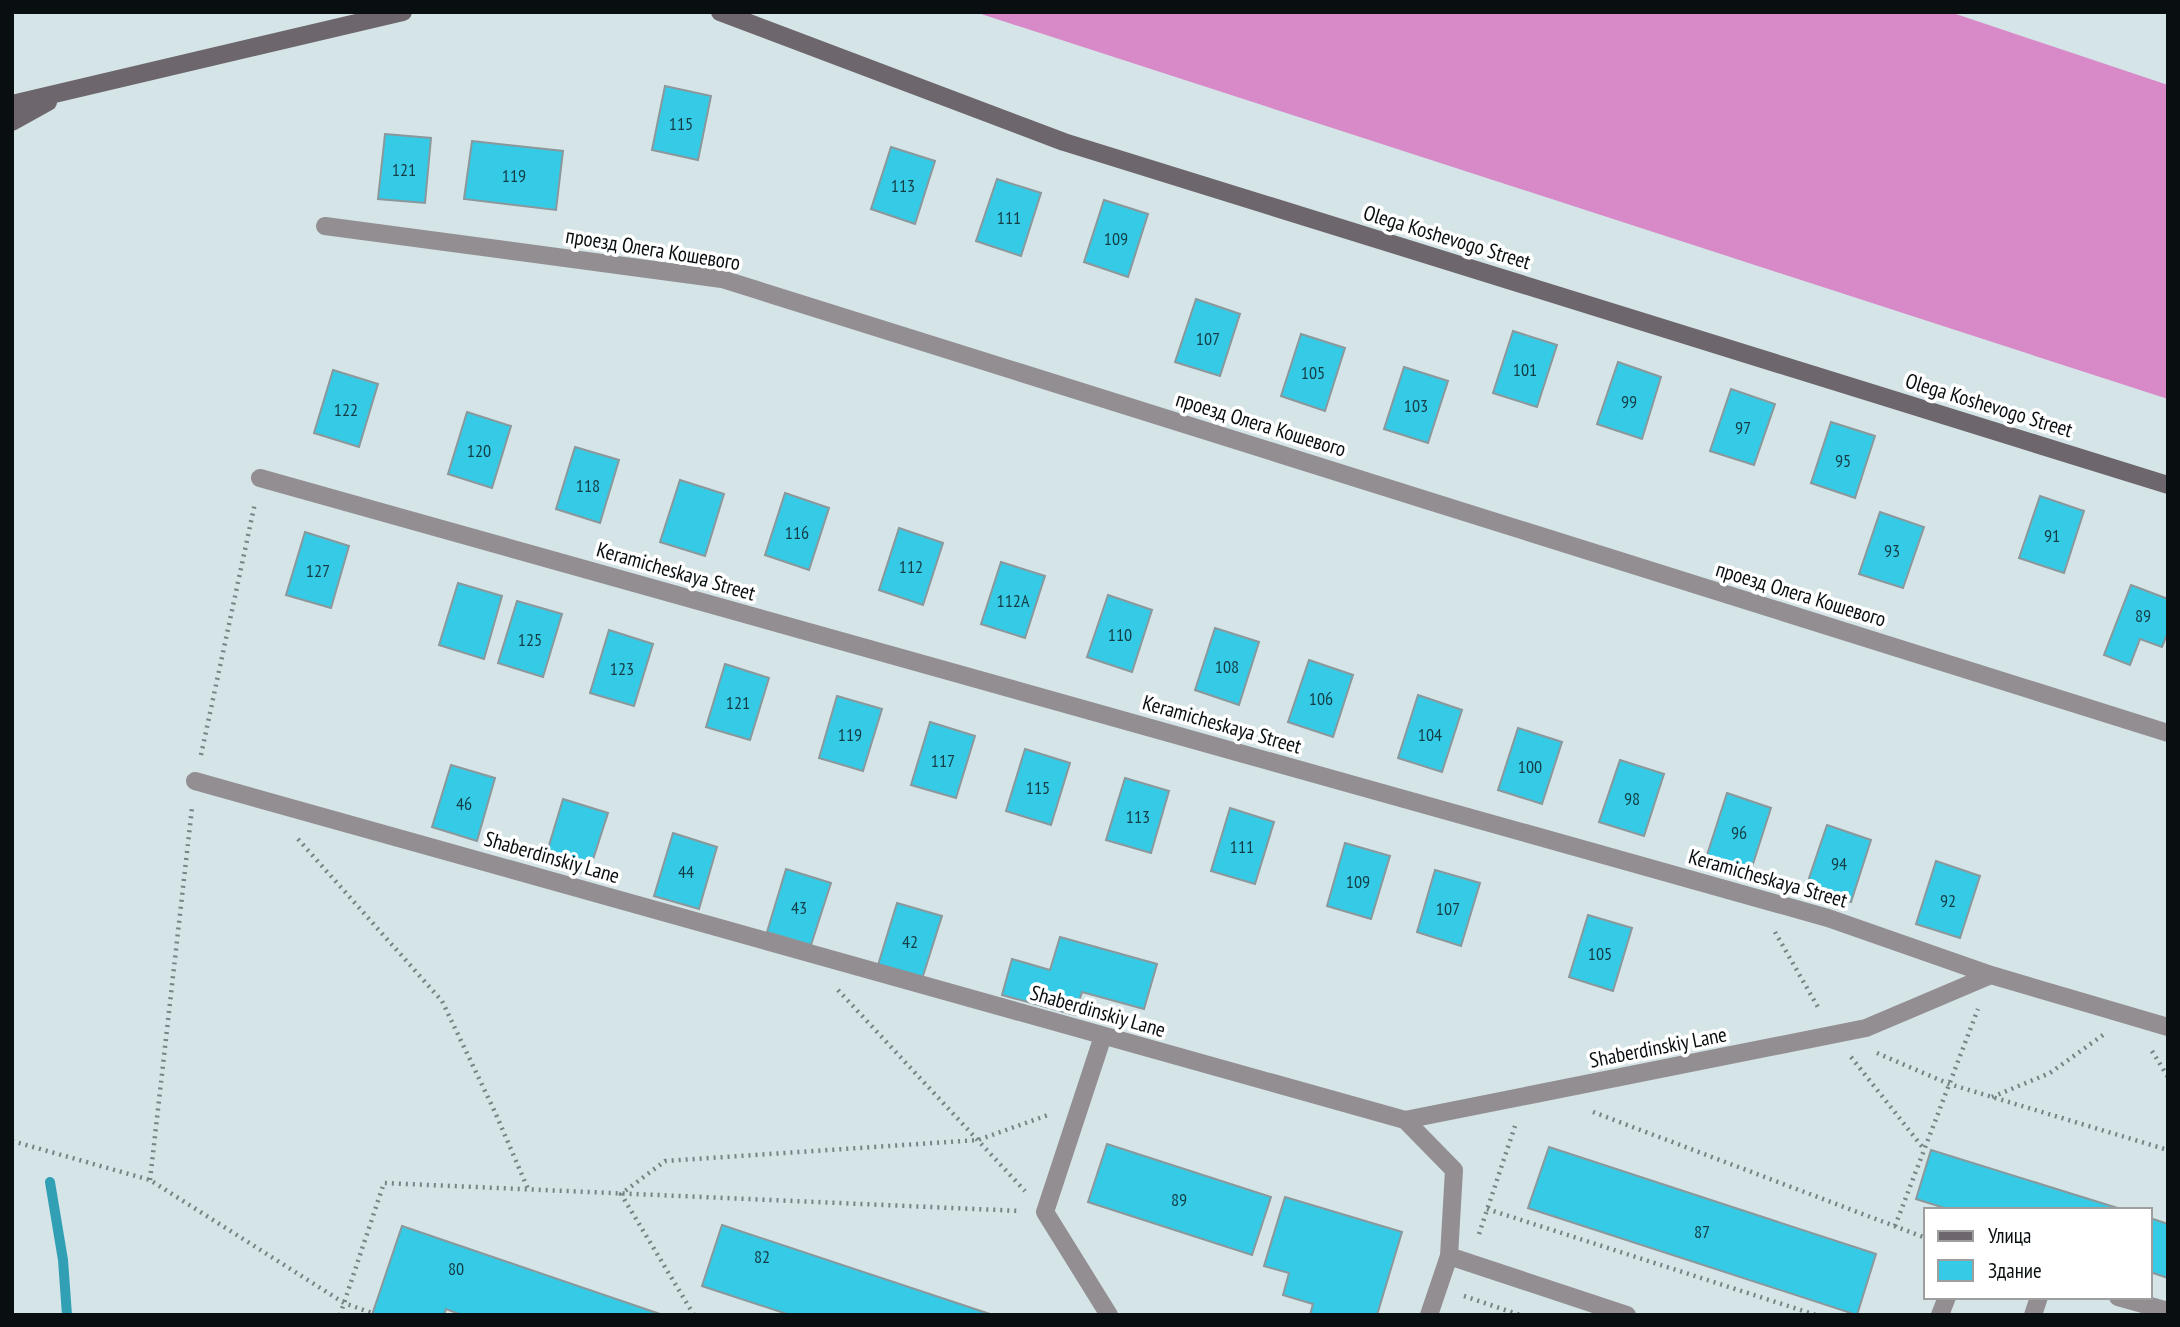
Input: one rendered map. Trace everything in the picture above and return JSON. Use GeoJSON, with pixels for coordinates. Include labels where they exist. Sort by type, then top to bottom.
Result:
{"type":"FeatureCollection","features":[{"type":"Feature","properties":{"kind":"main road"},"geometry":{"type":"LineString","coordinates":[[12,104],[403,12]]}},
{"type":"Feature","properties":{"kind":"main road","name":"Olega Koshevogo Street"},"geometry":{"type":"LineString","coordinates":[[720,12],[1064,142],[2168,485]]}},
{"type":"Feature","properties":{"kind":"main road"},"geometry":{"type":"LineString","coordinates":[[12,121],[70,91]]}},
{"type":"Feature","properties":{"kind":"street","name":"проезд Олега Кошевого"},"geometry":{"type":"LineString","coordinates":[[325,226],[722,279],[2168,733]]}},
{"type":"Feature","properties":{"kind":"street","name":"Keramicheskaya Street"},"geometry":{"type":"LineString","coordinates":[[260,478],[1816,915],[1991,975],[2168,1027]]}},
{"type":"Feature","properties":{"kind":"street","name":"Shaberdinskiy Lane"},"geometry":{"type":"LineString","coordinates":[[195,780],[1405,1120],[1866,1028],[1991,975]]}},
{"type":"Feature","properties":{"kind":"street"},"geometry":{"type":"LineString","coordinates":[[1103,1036],[1045,1212],[1109,1315]]}},
{"type":"Feature","properties":{"kind":"street"},"geometry":{"type":"LineString","coordinates":[[1405,1120],[1454,1170],[1449,1256],[1429,1315]]}},
{"type":"Feature","properties":{"kind":"street"},"geometry":{"type":"LineString","coordinates":[[1449,1256],[1627,1315]]}},
{"type":"Feature","properties":{"kind":"street"},"geometry":{"type":"LineString","coordinates":[[2125,1299],[2168,1311]]}},
{"type":"Feature","properties":{"kind":"path"},"geometry":{"type":"LineString","coordinates":[[149,1180],[195,780],[260,478]]}},
{"type":"Feature","properties":{"kind":"path"},"geometry":{"type":"LineString","coordinates":[[262,799],[442,1001],[528,1189]]}},
{"type":"Feature","properties":{"kind":"path"},"geometry":{"type":"LineString","coordinates":[[803,951],[1045,1212]]}},
{"type":"Feature","properties":{"kind":"path"},"geometry":{"type":"LineString","coordinates":[[1895,1226],[1991,975]]}},
{"type":"Feature","properties":{"kind":"path"},"geometry":{"type":"LineString","coordinates":[[1992,1097],[2049,1073],[2130,1016]]}},
{"type":"Feature","properties":{"kind":"path"},"geometry":{"type":"LineString","coordinates":[[1834,1035],[1950,1084],[2168,1150]]}},
{"type":"Feature","properties":{"kind":"path"},"geometry":{"type":"LineString","coordinates":[[1520,1315],[1460,1295],[1487,1209],[1534,1094],[1924,1237]]}},
{"type":"Feature","properties":{"kind":"path"},"geometry":{"type":"LineString","coordinates":[[621,1194],[665,1161],[978,1140],[1081,1103]]}},
{"type":"Feature","properties":{"kind":"path"},"geometry":{"type":"LineString","coordinates":[[12,1141],[149,1180],[344,1303],[372,1313]]}},
{"type":"Feature","properties":{"kind":"path"},"geometry":{"type":"LineString","coordinates":[[340,1315],[384,1183],[1045,1212]]}},
{"type":"Feature","properties":{"kind":"path"},"geometry":{"type":"LineString","coordinates":[[621,1194],[694,1315]]}},
{"type":"Feature","properties":{"kind":"path"},"geometry":{"type":"LineString","coordinates":[[1487,1209],[1815,1315]]}},
{"type":"Feature","properties":{"kind":"shaded area"},"geometry":{"type":"Polygon","coordinates":[[[975,12],[1950,12],[2168,85],[2168,399],[975,12]]]}},
{"type":"Feature","properties":{"kind":"building"},"geometry":{"type":"Polygon","coordinates":[[[665,86],[711,96],[698,160],[652,150],[665,86]]]}},
{"type":"Feature","properties":{"kind":"building"},"geometry":{"type":"Polygon","coordinates":[[[385,134],[431,138],[425,203],[378,199],[385,134]]]}},
{"type":"Feature","properties":{"kind":"building"},"geometry":{"type":"Polygon","coordinates":[[[472,141],[563,151],[556,210],[464,199],[472,141]]]}},
{"type":"Feature","properties":{"kind":"building"},"geometry":{"type":"Polygon","coordinates":[[[891,147],[935,161],[915,224],[871,209],[891,147]]]}},
{"type":"Feature","properties":{"kind":"building"},"geometry":{"type":"Polygon","coordinates":[[[997,179],[1041,193],[1021,256],[976,241],[997,179]]]}},
{"type":"Feature","properties":{"kind":"building"},"geometry":{"type":"Polygon","coordinates":[[[1104,200],[1148,214],[1128,277],[1084,262],[1104,200]]]}},
{"type":"Feature","properties":{"kind":"building"},"geometry":{"type":"Polygon","coordinates":[[[1196,299],[1240,314],[1220,376],[1175,362],[1196,299]]]}},
{"type":"Feature","properties":{"kind":"building"},"geometry":{"type":"Polygon","coordinates":[[[1513,331],[1557,345],[1537,407],[1493,393],[1513,331]]]}},
{"type":"Feature","properties":{"kind":"building"},"geometry":{"type":"Polygon","coordinates":[[[1301,334],[1345,348],[1325,411],[1281,396],[1301,334]]]}},
{"type":"Feature","properties":{"kind":"building"},"geometry":{"type":"Polygon","coordinates":[[[1618,362],[1661,377],[1642,439],[1597,424],[1618,362]]]}},
{"type":"Feature","properties":{"kind":"building"},"geometry":{"type":"Polygon","coordinates":[[[1404,367],[1448,381],[1428,443],[1384,429],[1404,367]]]}},
{"type":"Feature","properties":{"kind":"building"},"geometry":{"type":"Polygon","coordinates":[[[333,370],[378,384],[359,447],[314,433],[333,370]]]}},
{"type":"Feature","properties":{"kind":"building"},"geometry":{"type":"Polygon","coordinates":[[[1731,389],[1775,404],[1754,465],[1710,451],[1731,389]]]}},
{"type":"Feature","properties":{"kind":"building"},"geometry":{"type":"Polygon","coordinates":[[[467,412],[511,426],[492,488],[448,474],[467,412]]]}},
{"type":"Feature","properties":{"kind":"building"},"geometry":{"type":"Polygon","coordinates":[[[1831,422],[1875,436],[1855,498],[1811,483],[1831,422]]]}},
{"type":"Feature","properties":{"kind":"building"},"geometry":{"type":"Polygon","coordinates":[[[575,447],[619,460],[600,523],[556,509],[575,447]]]}},
{"type":"Feature","properties":{"kind":"building"},"geometry":{"type":"Polygon","coordinates":[[[680,480],[724,494],[705,556],[660,542],[680,480]]]}},
{"type":"Feature","properties":{"kind":"building"},"geometry":{"type":"Polygon","coordinates":[[[785,493],[829,508],[809,570],[765,555],[785,493]]]}},
{"type":"Feature","properties":{"kind":"building"},"geometry":{"type":"Polygon","coordinates":[[[2040,496],[2084,511],[2064,573],[2019,558],[2040,496]]]}},
{"type":"Feature","properties":{"kind":"building"},"geometry":{"type":"Polygon","coordinates":[[[1880,512],[1924,527],[1903,588],[1859,574],[1880,512]]]}},
{"type":"Feature","properties":{"kind":"building"},"geometry":{"type":"Polygon","coordinates":[[[899,528],[943,543],[923,605],[879,590],[899,528]]]}},
{"type":"Feature","properties":{"kind":"building"},"geometry":{"type":"Polygon","coordinates":[[[305,532],[349,546],[331,608],[286,595],[305,532]]]}},
{"type":"Feature","properties":{"kind":"building"},"geometry":{"type":"Polygon","coordinates":[[[1001,562],[1045,576],[1025,638],[981,624],[1001,562]]]}},
{"type":"Feature","properties":{"kind":"building"},"geometry":{"type":"Polygon","coordinates":[[[458,583],[502,596],[484,659],[439,645],[458,583]]]}},
{"type":"Feature","properties":{"kind":"building"},"geometry":{"type":"Polygon","coordinates":[[[2131,585],[2168,599],[2168,632],[2162,647],[2140,639],[2130,665],[2104,655],[2131,585]]]}},
{"type":"Feature","properties":{"kind":"building"},"geometry":{"type":"Polygon","coordinates":[[[1108,595],[1152,610],[1132,672],[1087,657],[1108,595]]]}},
{"type":"Feature","properties":{"kind":"building"},"geometry":{"type":"Polygon","coordinates":[[[517,601],[562,614],[543,677],[498,663],[517,601]]]}},
{"type":"Feature","properties":{"kind":"building"},"geometry":{"type":"Polygon","coordinates":[[[1215,628],[1259,642],[1239,705],[1195,690],[1215,628]]]}},
{"type":"Feature","properties":{"kind":"building"},"geometry":{"type":"Polygon","coordinates":[[[609,630],[653,644],[634,706],[590,693],[609,630]]]}},
{"type":"Feature","properties":{"kind":"building"},"geometry":{"type":"Polygon","coordinates":[[[1309,660],[1353,675],[1333,737],[1288,722],[1309,660]]]}},
{"type":"Feature","properties":{"kind":"building"},"geometry":{"type":"Polygon","coordinates":[[[725,664],[769,678],[750,740],[706,727],[725,664]]]}},
{"type":"Feature","properties":{"kind":"building"},"geometry":{"type":"Polygon","coordinates":[[[1418,695],[1462,710],[1442,772],[1398,758],[1418,695]]]}},
{"type":"Feature","properties":{"kind":"building"},"geometry":{"type":"Polygon","coordinates":[[[837,696],[882,709],[863,771],[819,758],[837,696]]]}},
{"type":"Feature","properties":{"kind":"building"},"geometry":{"type":"Polygon","coordinates":[[[930,722],[975,736],[956,798],[911,785],[930,722]]]}},
{"type":"Feature","properties":{"kind":"building"},"geometry":{"type":"Polygon","coordinates":[[[1518,728],[1562,742],[1542,804],[1498,790],[1518,728]]]}},
{"type":"Feature","properties":{"kind":"building"},"geometry":{"type":"Polygon","coordinates":[[[1025,749],[1070,763],[1051,825],[1006,811],[1025,749]]]}},
{"type":"Feature","properties":{"kind":"building"},"geometry":{"type":"Polygon","coordinates":[[[1620,760],[1664,774],[1644,836],[1599,822],[1620,760]]]}},
{"type":"Feature","properties":{"kind":"building"},"geometry":{"type":"Polygon","coordinates":[[[451,765],[495,778],[477,841],[432,827],[451,765]]]}},
{"type":"Feature","properties":{"kind":"building"},"geometry":{"type":"Polygon","coordinates":[[[1125,778],[1169,791],[1151,853],[1106,840],[1125,778]]]}},
{"type":"Feature","properties":{"kind":"building"},"geometry":{"type":"Polygon","coordinates":[[[1727,793],[1771,808],[1751,870],[1707,855],[1727,793]]]}},
{"type":"Feature","properties":{"kind":"building"},"geometry":{"type":"Polygon","coordinates":[[[563,799],[608,813],[588,875],[544,862],[563,799]]]}},
{"type":"Feature","properties":{"kind":"building"},"geometry":{"type":"Polygon","coordinates":[[[1230,808],[1274,822],[1255,884],[1211,871],[1230,808]]]}},
{"type":"Feature","properties":{"kind":"building"},"geometry":{"type":"Polygon","coordinates":[[[1827,825],[1871,840],[1851,902],[1806,887],[1827,825]]]}},
{"type":"Feature","properties":{"kind":"building"},"geometry":{"type":"Polygon","coordinates":[[[673,833],[717,847],[699,909],[654,896],[673,833]]]}},
{"type":"Feature","properties":{"kind":"building"},"geometry":{"type":"Polygon","coordinates":[[[1345,843],[1390,856],[1371,919],[1327,906],[1345,843]]]}},
{"type":"Feature","properties":{"kind":"building"},"geometry":{"type":"Polygon","coordinates":[[[1936,861],[1980,876],[1960,938],[1916,924],[1936,861]]]}},
{"type":"Feature","properties":{"kind":"building"},"geometry":{"type":"Polygon","coordinates":[[[786,869],[831,883],[811,945],[767,932],[786,869]]]}},
{"type":"Feature","properties":{"kind":"building"},"geometry":{"type":"Polygon","coordinates":[[[1435,870],[1480,883],[1461,946],[1417,932],[1435,870]]]}},
{"type":"Feature","properties":{"kind":"building"},"geometry":{"type":"Polygon","coordinates":[[[897,903],[942,916],[922,979],[878,965],[897,903]]]}},
{"type":"Feature","properties":{"kind":"building"},"geometry":{"type":"Polygon","coordinates":[[[1588,915],[1632,928],[1613,991],[1569,977],[1588,915]]]}},
{"type":"Feature","properties":{"kind":"building"},"geometry":{"type":"Polygon","coordinates":[[[1060,937],[1157,964],[1144,1009],[1082,992],[1075,1015],[1002,995],[1012,959],[1050,970],[1060,937]]]}},
{"type":"Feature","properties":{"kind":"building"},"geometry":{"type":"Polygon","coordinates":[[[1107,1144],[1271,1197],[1252,1255],[1088,1202],[1107,1144]]]}},
{"type":"Feature","properties":{"kind":"building"},"geometry":{"type":"Polygon","coordinates":[[[1549,1147],[1876,1254],[1857,1315],[1528,1208],[1549,1147]]]}},
{"type":"Feature","properties":{"kind":"building"},"geometry":{"type":"Polygon","coordinates":[[[1931,1150],[2118,1208],[1945,1208],[1916,1199],[1931,1150]]]}},
{"type":"Feature","properties":{"kind":"building"},"geometry":{"type":"Polygon","coordinates":[[[1285,1197],[1402,1232],[1377,1315],[1310,1315],[1313,1304],[1283,1295],[1289,1273],[1264,1266],[1285,1197]]]}},
{"type":"Feature","properties":{"kind":"building"},"geometry":{"type":"Polygon","coordinates":[[[2152,1219],[2168,1224],[2168,1278],[2152,1273],[2152,1219]]]}},
{"type":"Feature","properties":{"kind":"building"},"geometry":{"type":"Polygon","coordinates":[[[722,1225],[993,1315],[790,1315],[702,1286],[722,1225]]]}},
{"type":"Feature","properties":{"kind":"building"},"geometry":{"type":"Polygon","coordinates":[[[402,1226],[663,1315],[462,1315],[446,1309],[444,1315],[372,1315],[402,1226]]]}},
{"type":"Feature","properties":{"kind":"waterway"},"geometry":{"type":"LineString","coordinates":[[50,1182],[63,1260],[67,1315]]}}]}
